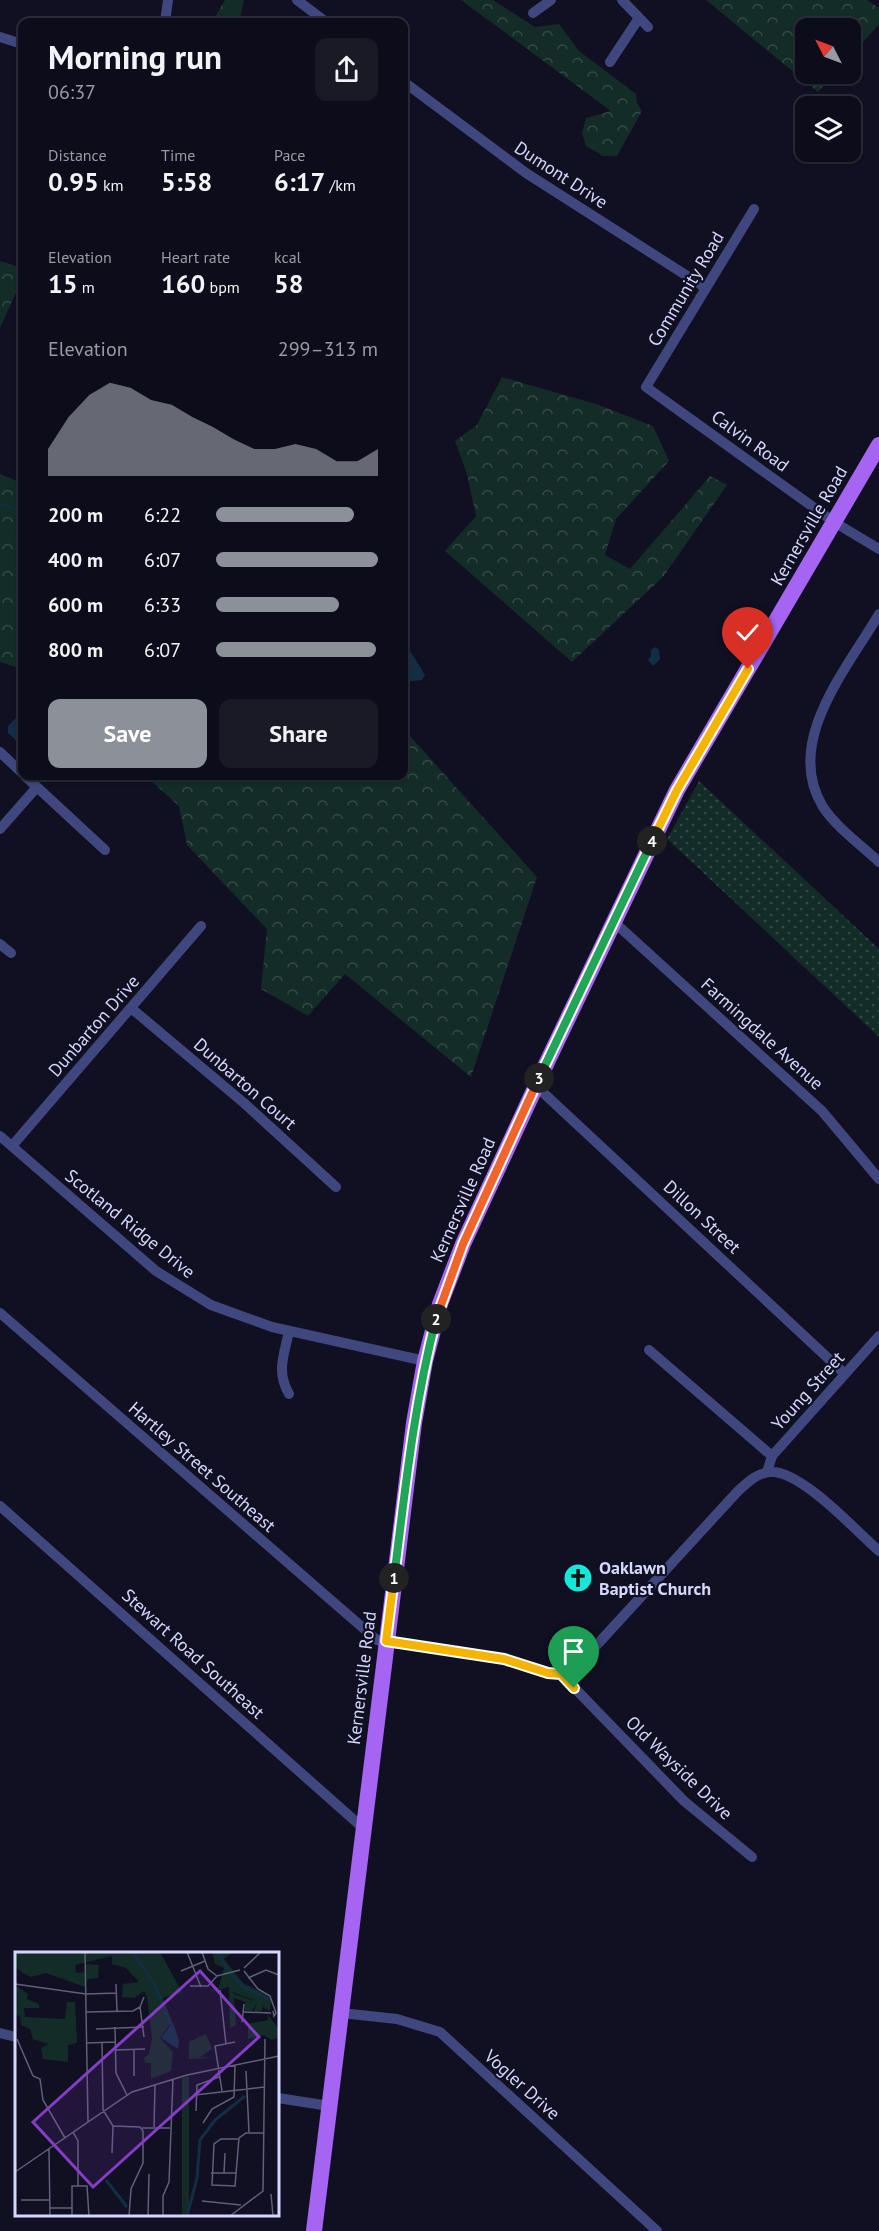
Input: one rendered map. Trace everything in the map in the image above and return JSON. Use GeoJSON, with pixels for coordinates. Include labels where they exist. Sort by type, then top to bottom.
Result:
{"type":"FeatureCollection","features":[{"type":"Feature","properties":{"kind":"main road","name":"Kernersville Road"},"geometry":{"type":"LineString","coordinates":[[314,2231],[414,1423],[425,1361],[440,1304],[463,1244],[677,790],[879,445]]}},
{"type":"Feature","properties":{"kind":"street"},"geometry":{"type":"LineString","coordinates":[[166,18],[168,0]]}},
{"type":"Feature","properties":{"kind":"street"},"geometry":{"type":"LineString","coordinates":[[297,0],[321,18]]}},
{"type":"Feature","properties":{"kind":"street"},"geometry":{"type":"LineString","coordinates":[[532,13],[551,0]]}},
{"type":"Feature","properties":{"kind":"street"},"geometry":{"type":"LineString","coordinates":[[622,0],[648,27]]}},
{"type":"Feature","properties":{"kind":"street"},"geometry":{"type":"LineString","coordinates":[[610,62],[639,18]]}},
{"type":"Feature","properties":{"kind":"street"},"geometry":{"type":"LineString","coordinates":[[0,37],[18,43]]}},
{"type":"Feature","properties":{"kind":"street","name":"Dumont Drive"},"geometry":{"type":"LineString","coordinates":[[408,85],[526,173],[706,288]]}},
{"type":"Feature","properties":{"kind":"street","name":"Community Road"},"geometry":{"type":"LineString","coordinates":[[646,387],[754,209]]}},
{"type":"Feature","properties":{"kind":"street","name":"Calvin Road"},"geometry":{"type":"LineString","coordinates":[[646,387],[834,522],[879,549]]}},
{"type":"Feature","properties":{"kind":"street"},"geometry":{"type":"LineString","coordinates":[[879,614],[820,714],[811,740],[810,755],[812,781],[823,806],[832,819],[879,862]]}},
{"type":"Feature","properties":{"kind":"street"},"geometry":{"type":"LineString","coordinates":[[0,752],[18,768]]}},
{"type":"Feature","properties":{"kind":"street"},"geometry":{"type":"LineString","coordinates":[[30,780],[105,850]]}},
{"type":"Feature","properties":{"kind":"street"},"geometry":{"type":"LineString","coordinates":[[0,829],[37,787]]}},
{"type":"Feature","properties":{"kind":"street","name":"Farmingdale Avenue"},"geometry":{"type":"LineString","coordinates":[[614,922],[792,1083],[841,1131],[879,1179]]}},
{"type":"Feature","properties":{"kind":"street","name":"Dunbarton Drive"},"geometry":{"type":"LineString","coordinates":[[12,1146],[201,926]]}},
{"type":"Feature","properties":{"kind":"street"},"geometry":{"type":"LineString","coordinates":[[0,944],[11,953]]}},
{"type":"Feature","properties":{"kind":"street","name":"Dunbarton Court"},"geometry":{"type":"LineString","coordinates":[[131,1008],[244,1103],[336,1187]]}},
{"type":"Feature","properties":{"kind":"street","name":"Dillon Street"},"geometry":{"type":"LineString","coordinates":[[536,1086],[845,1374]]}},
{"type":"Feature","properties":{"kind":"street","name":"Scotland Ridge Drive"},"geometry":{"type":"LineString","coordinates":[[0,1136],[174,1283],[231,1314],[289,1331],[425,1361]]}},
{"type":"Feature","properties":{"kind":"street","name":"Hartley Street Southeast"},"geometry":{"type":"LineString","coordinates":[[0,1313],[377,1640],[386,1641]]}},
{"type":"Feature","properties":{"kind":"street"},"geometry":{"type":"LineString","coordinates":[[289,1331],[281,1380],[290,1394]]}},
{"type":"Feature","properties":{"kind":"street","name":"Young Street"},"geometry":{"type":"LineString","coordinates":[[767,1472],[772,1456],[879,1336]]}},
{"type":"Feature","properties":{"kind":"street"},"geometry":{"type":"LineString","coordinates":[[649,1350],[772,1456]]}},
{"type":"Feature","properties":{"kind":"street"},"geometry":{"type":"LineString","coordinates":[[386,1641],[504,1659],[548,1673],[561,1674],[583,1660],[738,1491],[759,1474],[767,1472],[778,1472],[799,1482],[879,1551]]}},
{"type":"Feature","properties":{"kind":"street","name":"Stewart Road Southeast"},"geometry":{"type":"LineString","coordinates":[[0,1506],[363,1828]]}},
{"type":"Feature","properties":{"kind":"street","name":"Old Wayside Drive"},"geometry":{"type":"LineString","coordinates":[[561,1674],[684,1801],[752,1857]]}},
{"type":"Feature","properties":{"kind":"street","name":"Vogler Drive"},"geometry":{"type":"LineString","coordinates":[[341,2013],[398,2019],[440,2032],[657,2231]]}},
{"type":"Feature","properties":{"kind":"street"},"geometry":{"type":"LineString","coordinates":[[0,2033],[15,2037]]}},
{"type":"Feature","properties":{"kind":"street"},"geometry":{"type":"LineString","coordinates":[[279,2098],[328,2106]]}},
{"type":"Feature","properties":{"kind":"green space"},"geometry":{"type":"Polygon","coordinates":[[[225,0],[244,0],[240,18],[214,18],[225,0]]]}},
{"type":"Feature","properties":{"kind":"green space"},"geometry":{"type":"Polygon","coordinates":[[[461,0],[493,0],[535,27],[559,24],[579,51],[636,94],[637,103],[642,111],[617,156],[603,156],[586,146],[582,133],[586,118],[611,111],[461,0]]]}},
{"type":"Feature","properties":{"kind":"green space"},"geometry":{"type":"Polygon","coordinates":[[[706,0],[867,0],[879,8],[879,24],[861,45],[861,18],[795,18],[795,73],[706,0]]]}},
{"type":"Feature","properties":{"kind":"green space"},"geometry":{"type":"Polygon","coordinates":[[[808,84],[826,84],[818,92],[808,84]]]}},
{"type":"Feature","properties":{"kind":"green space"},"geometry":{"type":"Polygon","coordinates":[[[0,261],[18,267],[18,288],[0,328],[0,261]]]}},
{"type":"Feature","properties":{"kind":"green space"},"geometry":{"type":"Polygon","coordinates":[[[502,377],[596,404],[653,426],[669,461],[616,519],[605,555],[630,569],[710,476],[727,485],[663,577],[572,662],[445,551],[476,516],[467,474],[455,441],[477,425],[502,377]]]}},
{"type":"Feature","properties":{"kind":"green space"},"geometry":{"type":"Polygon","coordinates":[[[0,474],[18,481],[18,668],[0,662],[0,474]]]}},
{"type":"Feature","properties":{"kind":"green space"},"geometry":{"type":"Polygon","coordinates":[[[408,735],[537,877],[471,1077],[345,974],[308,1016],[261,989],[267,929],[187,845],[179,806],[150,780],[408,780],[408,735]]]}},
{"type":"Feature","properties":{"kind":"green space"},"geometry":{"type":"Polygon","coordinates":[[[699,781],[879,949],[879,1037],[667,839],[699,781]]]}},
{"type":"Feature","properties":{"kind":"water"},"geometry":{"type":"Polygon","coordinates":[[[408,647],[425,675],[422,680],[408,682],[408,647]]]}},
{"type":"Feature","properties":{"kind":"water"},"geometry":{"type":"Polygon","coordinates":[[[655,647],[659,650],[660,659],[653,666],[648,660],[651,650],[655,647]]]}},
{"type":"Feature","properties":{"kind":"water"},"geometry":{"type":"Polygon","coordinates":[[[18,716],[18,742],[8,733],[8,726],[18,716]]]}},
{"type":"Feature","properties":{"kind":"waterway"},"geometry":{"type":"LineString","coordinates":[[0,504],[18,510]]}},
{"type":"Feature","properties":{"kind":"place","name":"Oaklawn Baptist Church"},"geometry":{"type":"Point","coordinates":[578,1578]}},
{"type":"Feature","properties":{"kind":"route"},"geometry":{"type":"LineString","coordinates":[[574,1688],[561,1674],[548,1673],[504,1659],[386,1641],[414,1423],[425,1361],[440,1304],[463,1244],[548,1059],[677,790],[748,669]]}}]}
